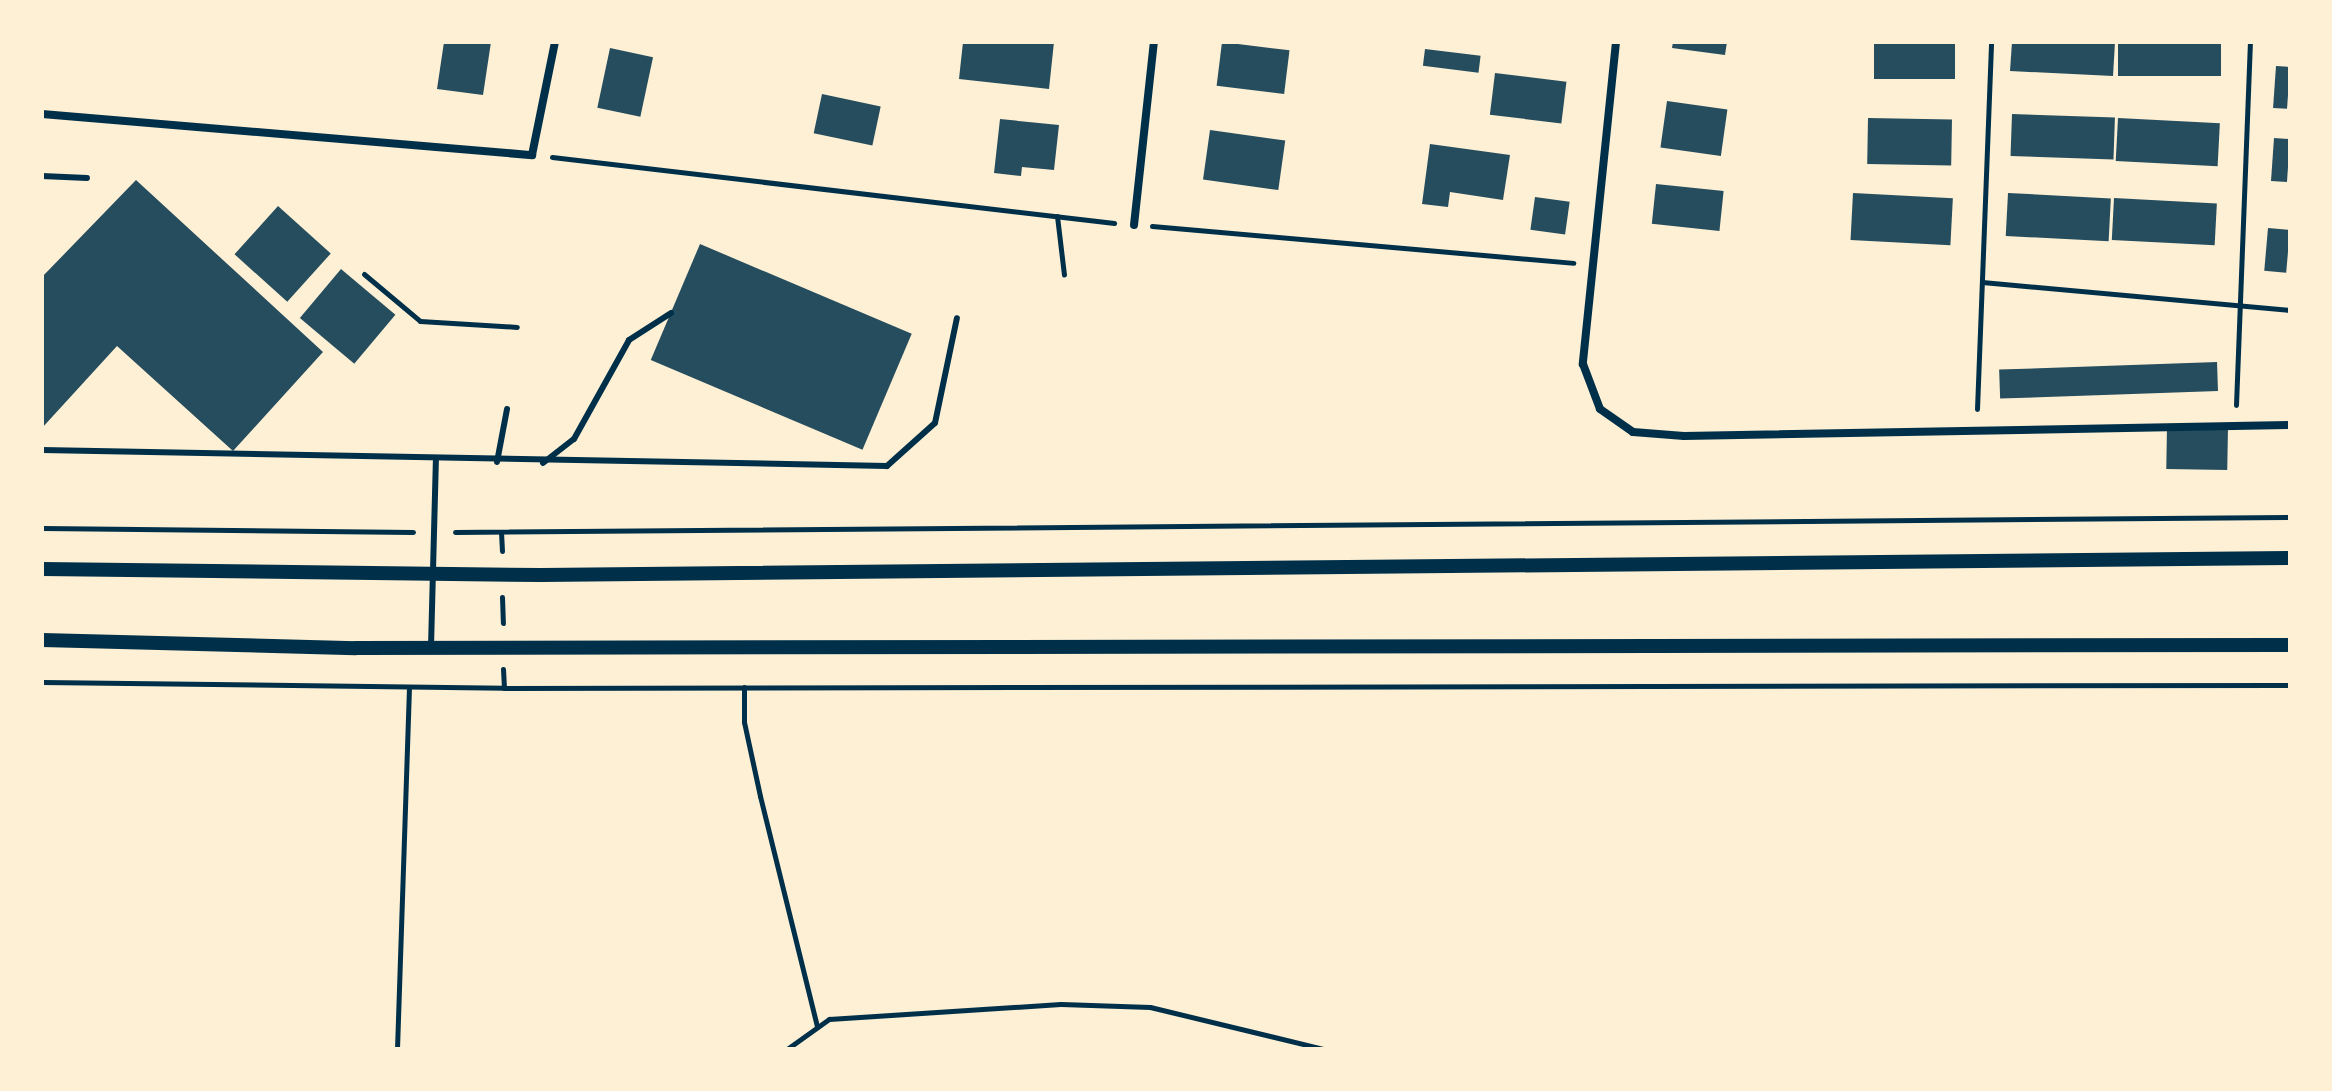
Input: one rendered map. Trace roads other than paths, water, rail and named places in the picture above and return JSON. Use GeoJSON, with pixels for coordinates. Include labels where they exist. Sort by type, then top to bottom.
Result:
{"type":"FeatureCollection","features":[{"type":"Feature","properties":{"kind":"street"},"geometry":{"type":"LineString","coordinates":[[42,114],[532,155],[555,42]]}},
{"type":"Feature","properties":{"kind":"street"},"geometry":{"type":"LineString","coordinates":[[1134,225],[1154,42]]}},
{"type":"Feature","properties":{"kind":"street"},"geometry":{"type":"LineString","coordinates":[[1616,42],[1590,264],[1583,364],[1600,409],[1633,432],[1684,436],[2290,425]]}},
{"type":"Feature","properties":{"kind":"street"},"geometry":{"type":"LineString","coordinates":[[42,569],[502,575],[2290,558]]}},
{"type":"Feature","properties":{"kind":"street"},"geometry":{"type":"LineString","coordinates":[[42,640],[503,648],[2290,645]]}},
{"type":"Feature","properties":{"kind":"lane"},"geometry":{"type":"LineString","coordinates":[[42,176],[87,178]]}},
{"type":"Feature","properties":{"kind":"lane"},"geometry":{"type":"LineString","coordinates":[[543,463],[574,439],[629,340],[671,313]]}},
{"type":"Feature","properties":{"kind":"lane"},"geometry":{"type":"LineString","coordinates":[[42,450],[436,461],[887,466],[935,423],[957,318]]}},
{"type":"Feature","properties":{"kind":"lane"},"geometry":{"type":"LineString","coordinates":[[497,462],[507,409]]}},
{"type":"Feature","properties":{"kind":"lane"},"geometry":{"type":"LineString","coordinates":[[431,647],[436,461]]}}]}
